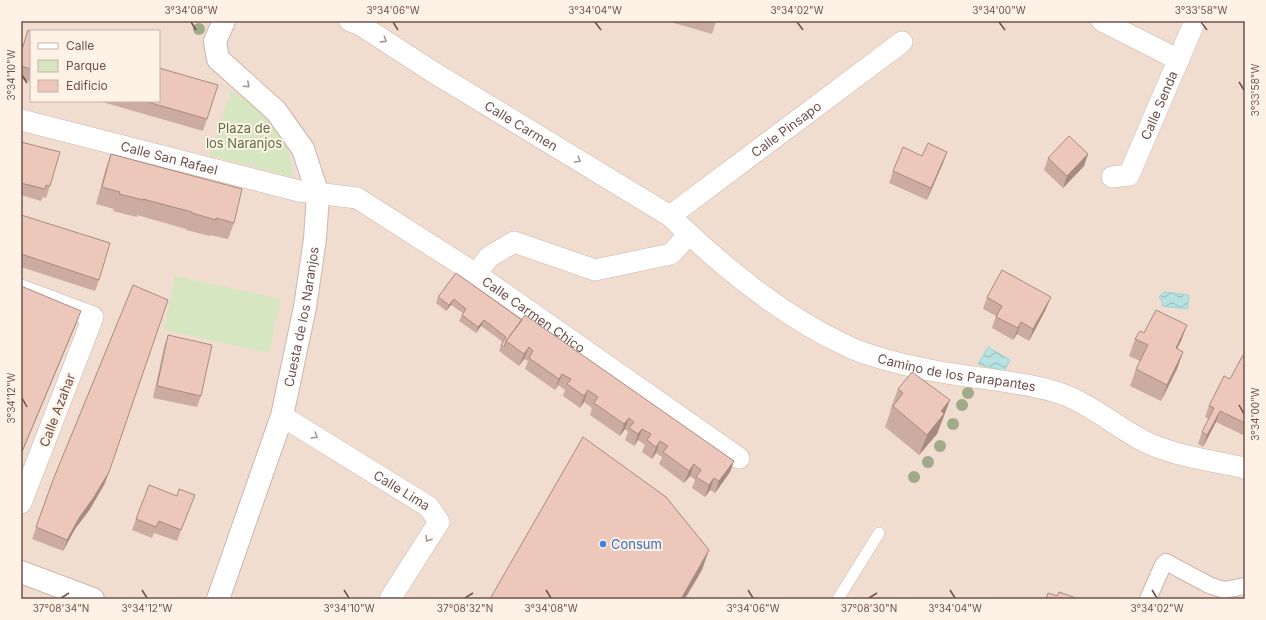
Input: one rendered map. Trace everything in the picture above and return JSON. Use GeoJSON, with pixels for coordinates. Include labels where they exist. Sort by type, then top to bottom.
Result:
{"type":"FeatureCollection","features":[{"type":"Feature","properties":{"kind":"street","name":"Cuesta de los Naranjos"},"geometry":{"type":"LineString","coordinates":[[218,599],[282,416],[305,307],[315,239],[318,195],[303,149],[276,111],[218,59],[215,41],[224,21]]}},
{"type":"Feature","properties":{"kind":"street","name":"Calle Carmen"},"geometry":{"type":"LineString","coordinates":[[350,21],[359,24],[433,72],[670,216],[689,234]]}},
{"type":"Feature","properties":{"kind":"street"},"geometry":{"type":"LineString","coordinates":[[1102,21],[1179,60]]}},
{"type":"Feature","properties":{"kind":"street","name":"Calle Senda"},"geometry":{"type":"LineString","coordinates":[[1112,177],[1129,175],[1195,21]]}},
{"type":"Feature","properties":{"kind":"street","name":"Calle Pinsapo"},"geometry":{"type":"LineString","coordinates":[[670,216],[902,42]]}},
{"type":"Feature","properties":{"kind":"street","name":"Calle San Rafael"},"geometry":{"type":"LineString","coordinates":[[21,120],[318,195]]}},
{"type":"Feature","properties":{"kind":"street","name":"Calle Carmen Chico"},"geometry":{"type":"LineString","coordinates":[[318,195],[357,198],[476,274],[739,458]]}},
{"type":"Feature","properties":{"kind":"street"},"geometry":{"type":"LineString","coordinates":[[476,274],[489,257],[514,242],[595,270],[671,254],[689,234]]}},
{"type":"Feature","properties":{"kind":"street","name":"Camino de los Parapantes"},"geometry":{"type":"LineString","coordinates":[[689,234],[771,302],[813,329],[850,348],[920,368],[1053,391],[1081,402],[1141,440],[1167,451],[1245,468]]}},
{"type":"Feature","properties":{"kind":"street","name":"Calle Azahar"},"geometry":{"type":"LineString","coordinates":[[21,290],[93,317],[21,503]]}},
{"type":"Feature","properties":{"kind":"street","name":"Calle Lima"},"geometry":{"type":"LineString","coordinates":[[282,416],[429,506],[438,522],[390,599]]}},
{"type":"Feature","properties":{"kind":"street"},"geometry":{"type":"LineString","coordinates":[[1148,599],[1162,565],[1166,562],[1209,585],[1224,590],[1245,586]]}},
{"type":"Feature","properties":{"kind":"street"},"geometry":{"type":"LineString","coordinates":[[21,572],[93,599]]}},
{"type":"Feature","properties":{"kind":"lane"},"geometry":{"type":"LineString","coordinates":[[838,599],[880,533]]}},
{"type":"Feature","properties":{"kind":"shaded area"},"geometry":{"type":"Polygon","coordinates":[[[21,21],[1245,21],[1245,599],[21,598],[21,21]]]}},
{"type":"Feature","properties":{"kind":"green space","name":"Plaza de los Naranjos"},"geometry":{"type":"Polygon","coordinates":[[[231,91],[263,115],[282,138],[288,150],[293,177],[209,155],[231,91]]]}},
{"type":"Feature","properties":{"kind":"green space"},"geometry":{"type":"Polygon","coordinates":[[[175,276],[281,299],[269,353],[164,330],[175,276]]]}},
{"type":"Feature","properties":{"kind":"water"},"geometry":{"type":"Polygon","coordinates":[[[1164,292],[1189,295],[1187,309],[1162,306],[1163,303],[1159,297],[1164,292]]]}},
{"type":"Feature","properties":{"kind":"water"},"geometry":{"type":"Polygon","coordinates":[[[988,347],[1010,360],[1004,371],[978,364],[988,347]]]}},
{"type":"Feature","properties":{"kind":"building"},"geometry":{"type":"Polygon","coordinates":[[[28,30],[30,31],[30,69],[21,66],[21,53],[28,30]]]}},
{"type":"Feature","properties":{"kind":"building"},"geometry":{"type":"Polygon","coordinates":[[[160,68],[218,85],[207,119],[148,102],[160,102],[160,68]]]}},
{"type":"Feature","properties":{"kind":"building"},"geometry":{"type":"Polygon","coordinates":[[[1069,136],[1088,154],[1067,176],[1048,158],[1069,136]]]}},
{"type":"Feature","properties":{"kind":"building"},"geometry":{"type":"Polygon","coordinates":[[[21,142],[60,152],[50,186],[46,185],[45,189],[21,183],[21,142]]]}},
{"type":"Feature","properties":{"kind":"building"},"geometry":{"type":"Polygon","coordinates":[[[928,143],[947,152],[931,188],[893,171],[903,147],[922,156],[928,143]]]}},
{"type":"Feature","properties":{"kind":"building"},"geometry":{"type":"Polygon","coordinates":[[[111,154],[242,189],[234,223],[216,218],[216,220],[192,212],[119,194],[120,192],[102,187],[111,154]]]}},
{"type":"Feature","properties":{"kind":"building"},"geometry":{"type":"Polygon","coordinates":[[[21,215],[110,243],[99,280],[21,254],[21,215]]]}},
{"type":"Feature","properties":{"kind":"building"},"geometry":{"type":"Polygon","coordinates":[[[1002,270],[1051,297],[1033,329],[1021,322],[1018,328],[996,317],[1002,306],[987,297],[1002,270]]]}},
{"type":"Feature","properties":{"kind":"building"},"geometry":{"type":"Polygon","coordinates":[[[456,273],[522,320],[506,341],[504,347],[501,345],[506,337],[484,320],[478,327],[462,315],[466,309],[454,299],[449,305],[438,297],[456,273]]]}},
{"type":"Feature","properties":{"kind":"building"},"geometry":{"type":"Polygon","coordinates":[[[133,285],[168,300],[109,472],[79,518],[67,540],[36,527],[53,480],[133,285]]]}},
{"type":"Feature","properties":{"kind":"building"},"geometry":{"type":"Polygon","coordinates":[[[21,286],[81,311],[21,454],[21,286]]]}},
{"type":"Feature","properties":{"kind":"building"},"geometry":{"type":"Polygon","coordinates":[[[1156,310],[1187,325],[1176,348],[1183,352],[1167,385],[1136,369],[1148,345],[1135,339],[1140,331],[1144,333],[1156,310]]]}},
{"type":"Feature","properties":{"kind":"building"},"geometry":{"type":"Polygon","coordinates":[[[525,315],[734,461],[719,481],[714,478],[709,485],[696,477],[701,470],[694,464],[689,471],[663,452],[668,446],[660,441],[656,447],[647,440],[651,434],[642,429],[638,434],[629,428],[634,422],[629,418],[624,424],[594,403],[598,397],[588,390],[584,396],[567,384],[571,379],[562,374],[559,379],[529,358],[533,351],[529,347],[524,354],[506,341],[525,315]]]}},
{"type":"Feature","properties":{"kind":"building"},"geometry":{"type":"Polygon","coordinates":[[[168,335],[212,345],[201,396],[157,386],[168,335]]]}},
{"type":"Feature","properties":{"kind":"building"},"geometry":{"type":"Polygon","coordinates":[[[1243,355],[1245,356],[1245,423],[1220,411],[1207,435],[1202,432],[1214,408],[1209,406],[1224,376],[1230,379],[1243,355]]]}},
{"type":"Feature","properties":{"kind":"building"},"geometry":{"type":"Polygon","coordinates":[[[912,372],[950,400],[941,411],[944,414],[927,435],[893,406],[903,393],[898,389],[912,372]]]}},
{"type":"Feature","properties":{"kind":"building","name":"Consum"},"geometry":{"type":"Polygon","coordinates":[[[583,437],[666,497],[709,550],[681,599],[490,599],[583,437]]]}},
{"type":"Feature","properties":{"kind":"building"},"geometry":{"type":"Polygon","coordinates":[[[149,485],[177,496],[179,489],[195,495],[181,530],[159,521],[156,527],[136,519],[149,485]]]}},
{"type":"Feature","properties":{"kind":"building"},"geometry":{"type":"Polygon","coordinates":[[[1059,592],[1076,598],[1046,599],[1048,593],[1057,596],[1059,592]]]}},
{"type":"Feature","properties":{"kind":"place","name":"Consum"},"geometry":{"type":"Point","coordinates":[603,544]}}]}
